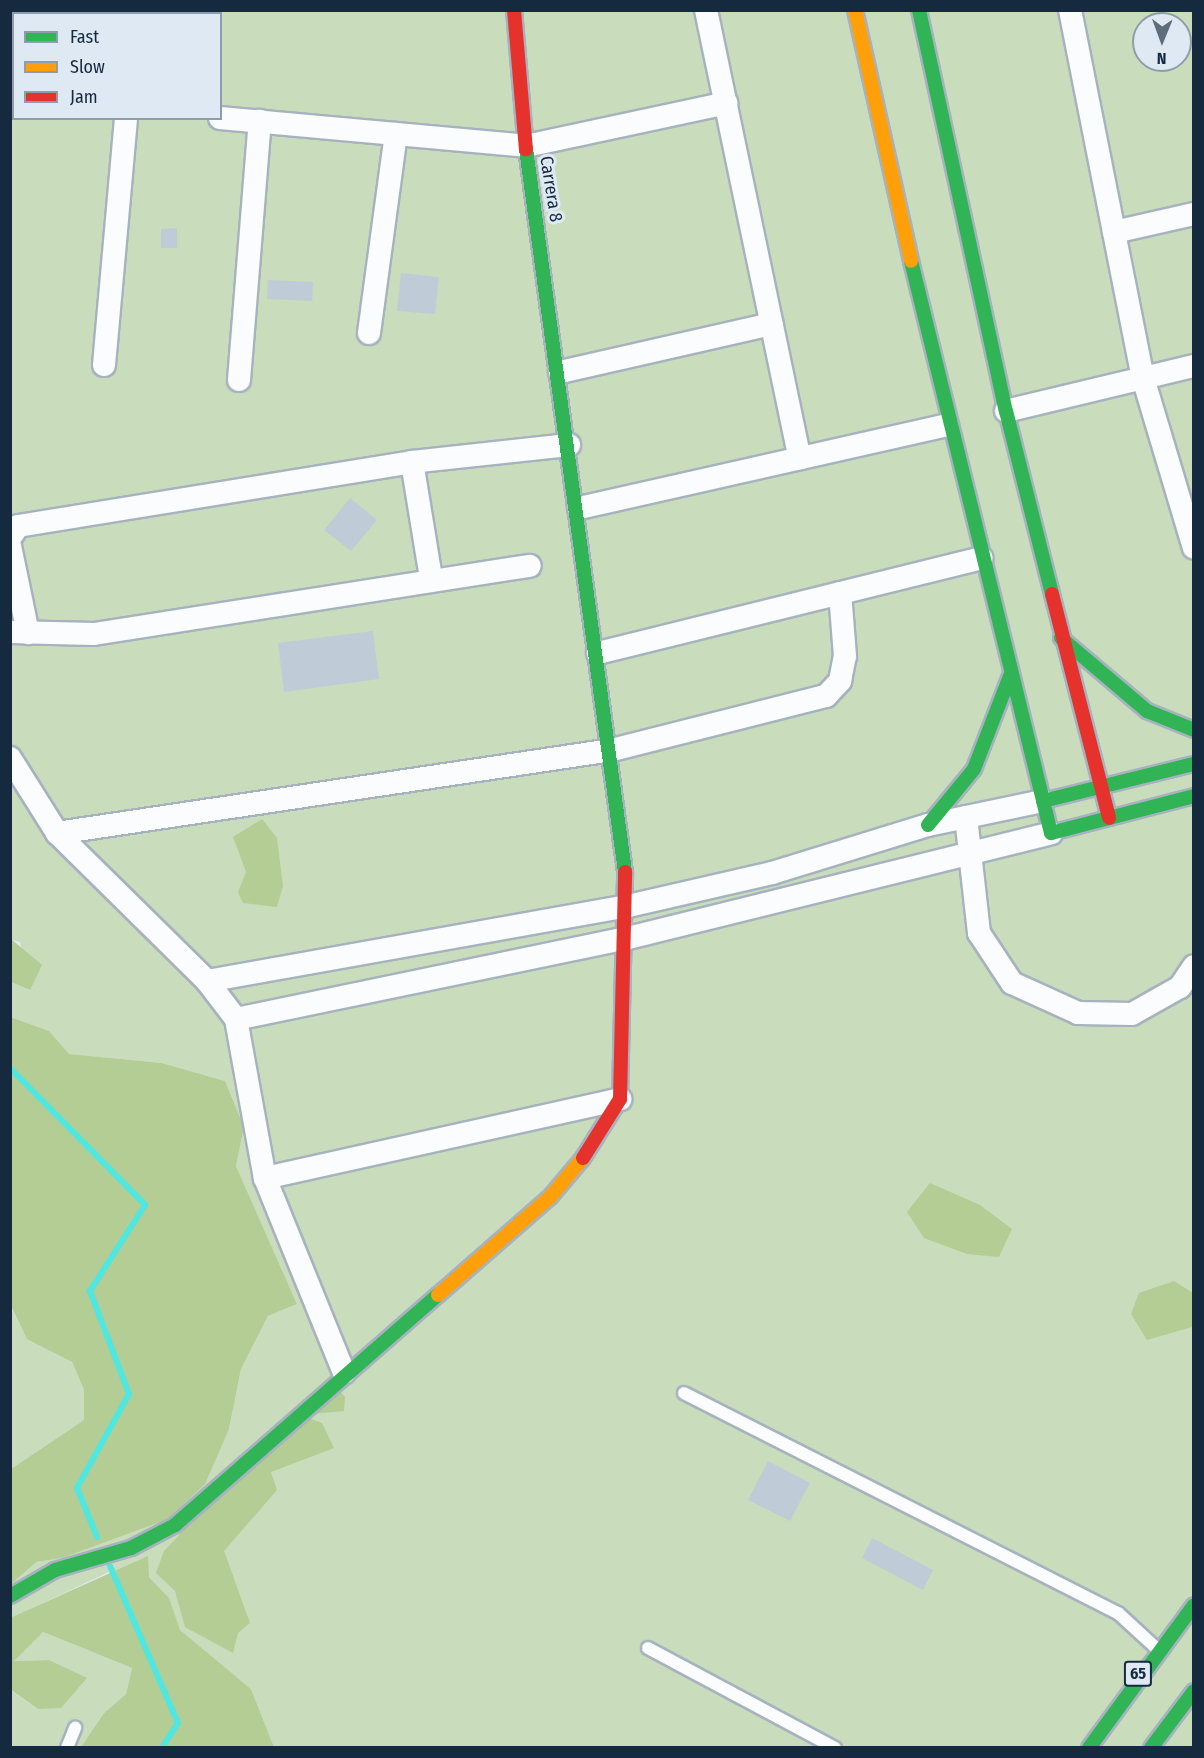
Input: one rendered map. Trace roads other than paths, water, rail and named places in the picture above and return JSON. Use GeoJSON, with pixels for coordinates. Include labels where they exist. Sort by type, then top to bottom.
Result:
{"type":"FeatureCollection","features":[{"type":"Feature","properties":{"kind":"main road","name":"Carrera 8"},"geometry":{"type":"LineString","coordinates":[[514,10],[526,146],[560,372],[612,750],[628,906],[620,1099]]}},
{"type":"Feature","properties":{"kind":"main road"},"geometry":{"type":"LineString","coordinates":[[855,10],[946,425],[1051,833],[1194,796]]}},
{"type":"Feature","properties":{"kind":"main road"},"geometry":{"type":"LineString","coordinates":[[919,10],[1006,411],[1061,639],[1109,818]]}},
{"type":"Feature","properties":{"kind":"main road"},"geometry":{"type":"LineString","coordinates":[[1061,639],[1147,711],[1194,730]]}},
{"type":"Feature","properties":{"kind":"main road"},"geometry":{"type":"LineString","coordinates":[[928,825],[974,769],[1010,676]]}},
{"type":"Feature","properties":{"kind":"main road"},"geometry":{"type":"LineString","coordinates":[[1043,801],[1194,764]]}},
{"type":"Feature","properties":{"kind":"main road"},"geometry":{"type":"LineString","coordinates":[[10,1596],[55,1570],[131,1548],[175,1525],[344,1373],[551,1196],[598,1140],[620,1099]]}},
{"type":"Feature","properties":{"kind":"main road","name":"65"},"geometry":{"type":"LineString","coordinates":[[1089,1748],[1156,1648],[1194,1605]]}},
{"type":"Feature","properties":{"kind":"main road"},"geometry":{"type":"LineString","coordinates":[[1151,1748],[1194,1691]]}},
{"type":"Feature","properties":{"kind":"street"},"geometry":{"type":"LineString","coordinates":[[706,10],[800,458]]}},
{"type":"Feature","properties":{"kind":"street"},"geometry":{"type":"LineString","coordinates":[[1070,10],[1143,378],[1194,548]]}},
{"type":"Feature","properties":{"kind":"street"},"geometry":{"type":"LineString","coordinates":[[222,118],[526,146],[726,104]]}},
{"type":"Feature","properties":{"kind":"street"},"geometry":{"type":"LineString","coordinates":[[104,365],[126,120]]}},
{"type":"Feature","properties":{"kind":"street"},"geometry":{"type":"LineString","coordinates":[[239,380],[260,122]]}},
{"type":"Feature","properties":{"kind":"street"},"geometry":{"type":"LineString","coordinates":[[369,333],[396,134]]}},
{"type":"Feature","properties":{"kind":"street"},"geometry":{"type":"LineString","coordinates":[[1114,232],[1194,214]]}},
{"type":"Feature","properties":{"kind":"street"},"geometry":{"type":"LineString","coordinates":[[560,372],[772,324]]}},
{"type":"Feature","properties":{"kind":"street"},"geometry":{"type":"LineString","coordinates":[[1006,411],[1194,366]]}},
{"type":"Feature","properties":{"kind":"street"},"geometry":{"type":"LineString","coordinates":[[579,508],[946,425]]}},
{"type":"Feature","properties":{"kind":"street"},"geometry":{"type":"LineString","coordinates":[[10,537],[18,526],[412,462],[569,445]]}},
{"type":"Feature","properties":{"kind":"street"},"geometry":{"type":"LineString","coordinates":[[412,462],[431,578]]}},
{"type":"Feature","properties":{"kind":"street"},"geometry":{"type":"LineString","coordinates":[[10,546],[19,633],[94,634],[431,578],[530,566]]}},
{"type":"Feature","properties":{"kind":"street"},"geometry":{"type":"LineString","coordinates":[[598,653],[981,558]]}},
{"type":"Feature","properties":{"kind":"street"},"geometry":{"type":"LineString","coordinates":[[57,833],[612,750],[826,696],[840,681],[844,656],[840,593]]}},
{"type":"Feature","properties":{"kind":"street"},"geometry":{"type":"LineString","coordinates":[[10,758],[57,833],[207,981],[236,1018],[265,1178],[344,1373]]}},
{"type":"Feature","properties":{"kind":"street"},"geometry":{"type":"LineString","coordinates":[[207,981],[628,906],[772,873],[928,825],[1043,801]]}},
{"type":"Feature","properties":{"kind":"street"},"geometry":{"type":"LineString","coordinates":[[966,817],[967,855],[979,933],[1012,983],[1078,1013],[1132,1014],[1180,987],[1194,966]]}},
{"type":"Feature","properties":{"kind":"street"},"geometry":{"type":"LineString","coordinates":[[236,1018],[628,939],[1051,833]]}},
{"type":"Feature","properties":{"kind":"street"},"geometry":{"type":"LineString","coordinates":[[265,1178],[620,1099]]}},
{"type":"Feature","properties":{"kind":"lane"},"geometry":{"type":"LineString","coordinates":[[684,1393],[1118,1613],[1156,1648]]}},
{"type":"Feature","properties":{"kind":"lane"},"geometry":{"type":"LineString","coordinates":[[648,1648],[835,1748]]}},
{"type":"Feature","properties":{"kind":"lane"},"geometry":{"type":"LineString","coordinates":[[67,1748],[75,1728]]}},
{"type":"Feature","properties":{"kind":"waterway"},"geometry":{"type":"LineString","coordinates":[[10,1068],[145,1205],[90,1291],[129,1394],[77,1488],[97,1537]]}},
{"type":"Feature","properties":{"kind":"waterway"},"geometry":{"type":"LineString","coordinates":[[110,1566],[178,1723],[162,1748]]}}]}
